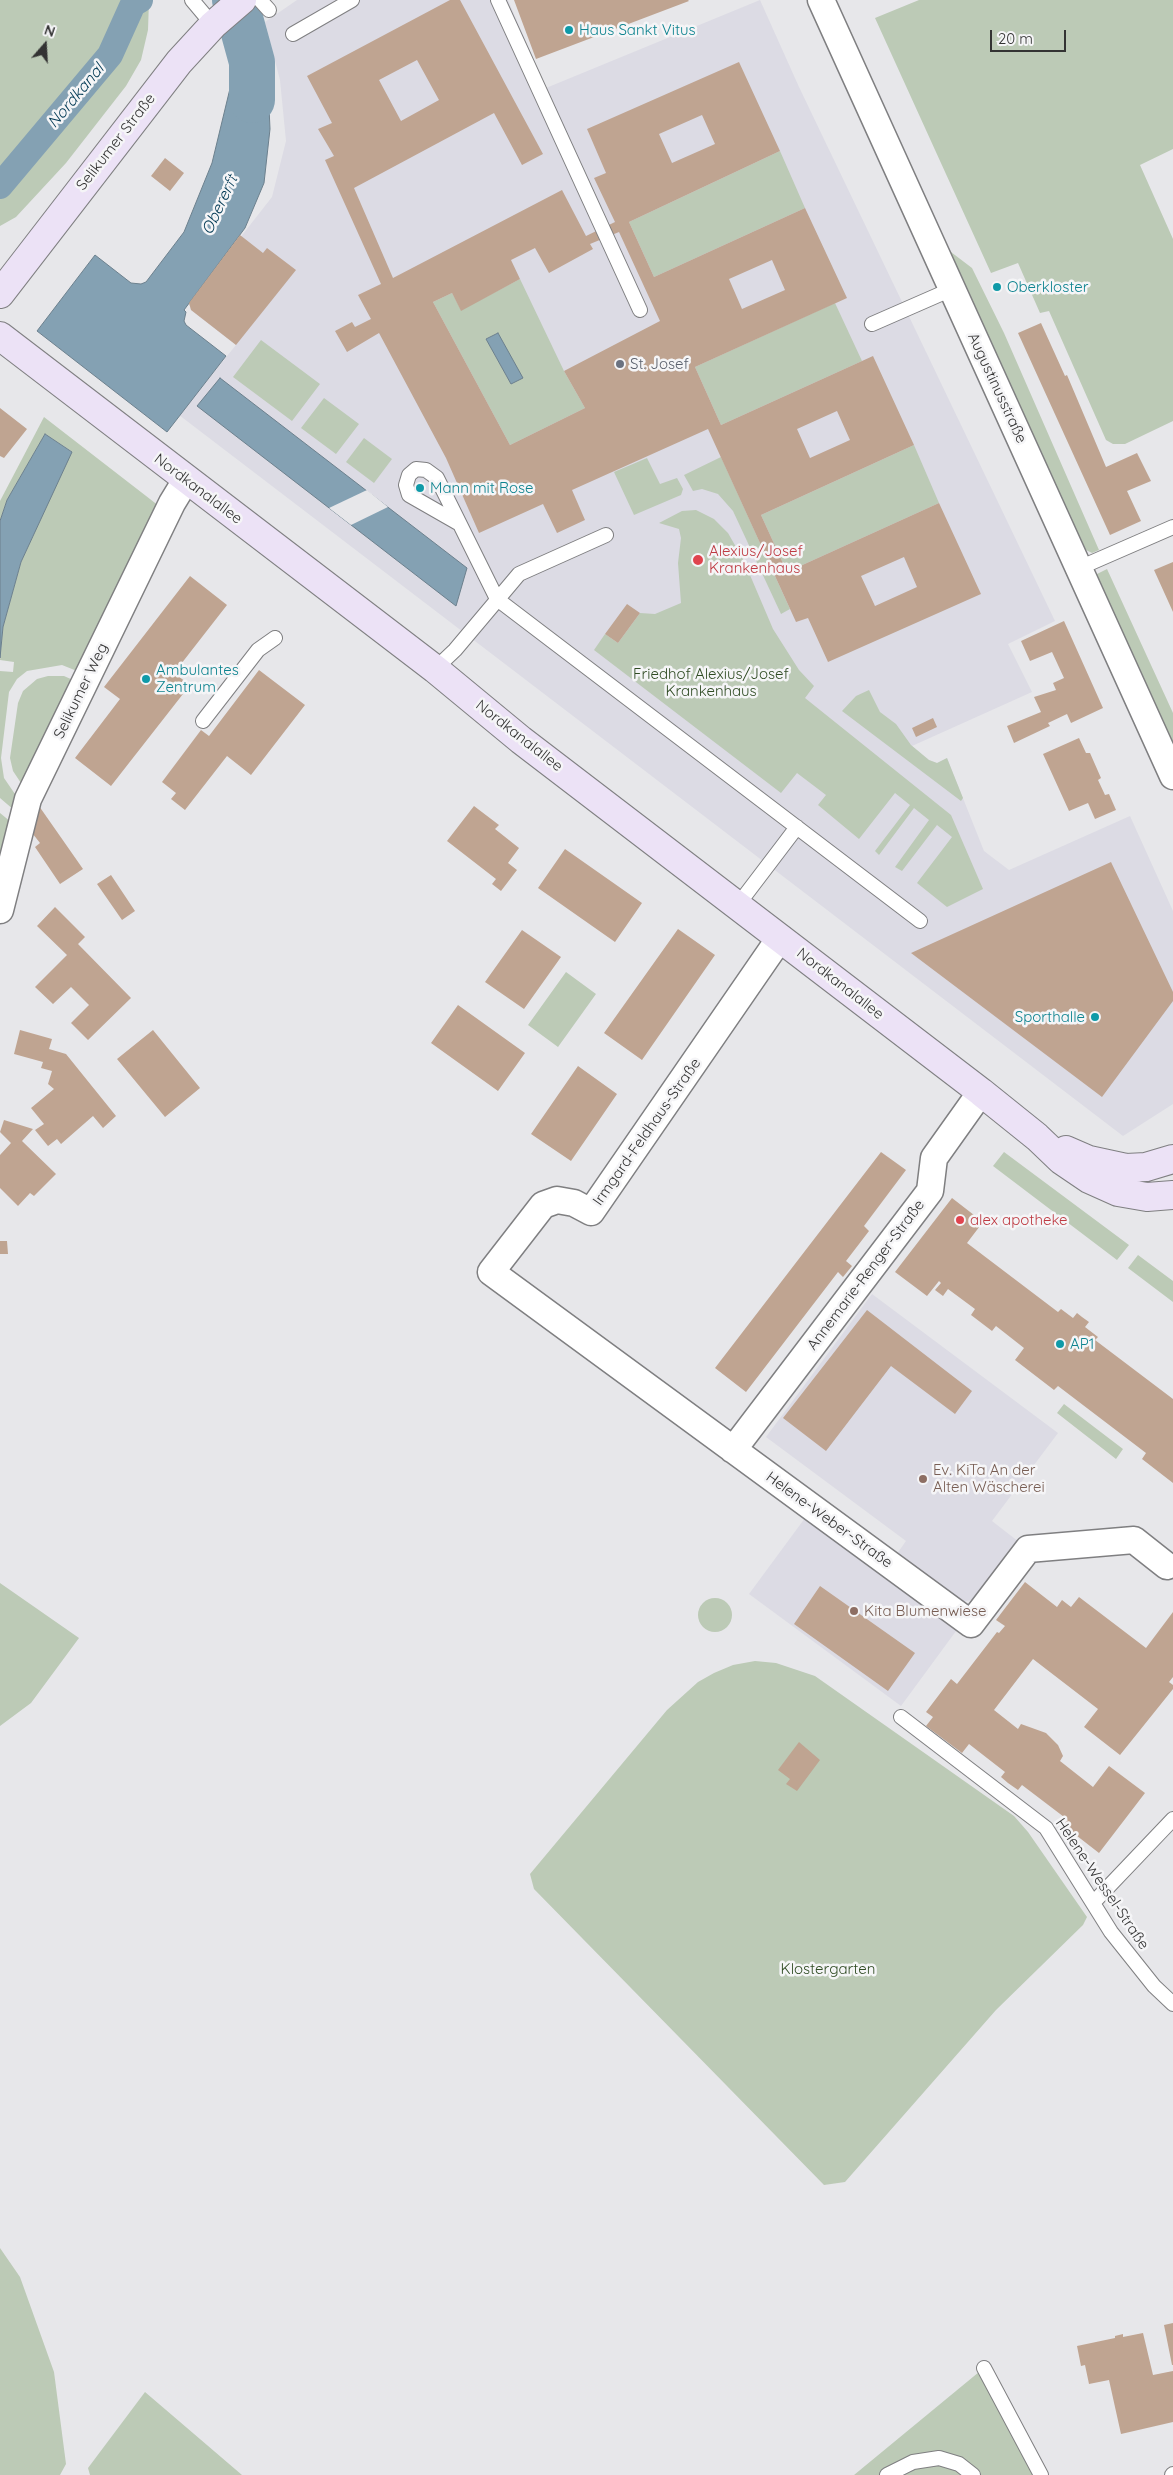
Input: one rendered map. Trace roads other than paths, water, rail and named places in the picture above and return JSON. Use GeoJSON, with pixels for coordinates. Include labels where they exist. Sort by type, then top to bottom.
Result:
{"type":"FeatureCollection","features":[{"type":"Feature","properties":{"kind":"main road","name":"Selikumer Straße"},"geometry":{"type":"LineString","coordinates":[[1,292],[179,62],[217,22],[242,0]]}},
{"type":"Feature","properties":{"kind":"main road","name":"Nordkanalallee"},"geometry":{"type":"LineString","coordinates":[[0,336],[435,669],[521,740],[981,1092],[1038,1137],[1060,1160],[1089,1179],[1118,1192],[1147,1197],[1173,1195]]}},
{"type":"Feature","properties":{"kind":"main road","name":"Nordkanalallee"},"geometry":{"type":"LineString","coordinates":[[1038,1137],[1089,1160],[1108,1166],[1146,1167],[1173,1159]]}},
{"type":"Feature","properties":{"kind":"street","name":"Augustinusstraße"},"geometry":{"type":"LineString","coordinates":[[821,0],[1173,776]]}},
{"type":"Feature","properties":{"kind":"street","name":"Selikumer Weg"},"geometry":{"type":"LineString","coordinates":[[0,910],[28,798],[172,503],[186,480]]}},
{"type":"Feature","properties":{"kind":"street","name":"Irmgard-Feldhaus-Straße"},"geometry":{"type":"LineString","coordinates":[[491,1272],[543,1205],[557,1200],[574,1203],[591,1212],[780,938]]}},
{"type":"Feature","properties":{"kind":"street","name":"Annemarie-Renger-Straße"},"geometry":{"type":"LineString","coordinates":[[733,1450],[930,1191],[934,1158],[981,1092]]}},
{"type":"Feature","properties":{"kind":"street","name":"Helene-Weber-Straße"},"geometry":{"type":"LineString","coordinates":[[491,1272],[971,1624],[1028,1549],[1134,1540],[1167,1566]]}},
{"type":"Feature","properties":{"kind":"lane"},"geometry":{"type":"LineString","coordinates":[[192,0],[217,22]]}},
{"type":"Feature","properties":{"kind":"lane"},"geometry":{"type":"LineString","coordinates":[[293,34],[352,0]]}},
{"type":"Feature","properties":{"kind":"lane"},"geometry":{"type":"LineString","coordinates":[[498,0],[640,310]]}},
{"type":"Feature","properties":{"kind":"lane"},"geometry":{"type":"LineString","coordinates":[[872,324],[952,289]]}},
{"type":"Feature","properties":{"kind":"lane"},"geometry":{"type":"LineString","coordinates":[[458,523],[497,599],[920,922]]}},
{"type":"Feature","properties":{"kind":"lane"},"geometry":{"type":"LineString","coordinates":[[1079,568],[1173,527]]}},
{"type":"Feature","properties":{"kind":"lane"},"geometry":{"type":"LineString","coordinates":[[435,669],[455,650],[519,574],[606,535]]}},
{"type":"Feature","properties":{"kind":"lane"},"geometry":{"type":"LineString","coordinates":[[203,721],[258,650],[275,638]]}},
{"type":"Feature","properties":{"kind":"lane"},"geometry":{"type":"LineString","coordinates":[[737,906],[797,827]]}},
{"type":"Feature","properties":{"kind":"lane","name":"Helene-Wessel-Straße"},"geometry":{"type":"LineString","coordinates":[[901,1717],[1046,1828],[1111,1932],[1154,1986],[1173,2004]]}},
{"type":"Feature","properties":{"kind":"lane"},"geometry":{"type":"LineString","coordinates":[[1093,1902],[1173,1820]]}},
{"type":"Feature","properties":{"kind":"lane"},"geometry":{"type":"LineString","coordinates":[[984,2368],[1042,2475]]}},
{"type":"Feature","properties":{"kind":"lane"},"geometry":{"type":"LineString","coordinates":[[886,2475],[914,2462],[939,2458],[959,2464],[973,2475]]}},
{"type":"Feature","properties":{"kind":"water"},"geometry":{"type":"Polygon","coordinates":[[[254,29],[267,64],[270,129],[264,183],[245,228],[184,310],[186,312],[184,321],[186,325],[226,356],[167,432],[37,331],[95,255],[131,283],[141,284],[146,282],[184,232],[212,163],[234,72],[229,55],[254,29]]]}},
{"type":"Feature","properties":{"kind":"water"},"geometry":{"type":"Polygon","coordinates":[[[498,333],[523,378],[511,384],[486,339],[498,333]]]}},
{"type":"Feature","properties":{"kind":"water"},"geometry":{"type":"Polygon","coordinates":[[[220,378],[467,568],[456,606],[197,406],[220,378]]]}},
{"type":"Feature","properties":{"kind":"water"},"geometry":{"type":"Polygon","coordinates":[[[45,434],[72,452],[21,562],[3,627],[0,658],[0,521],[7,500],[45,434]]]}},
{"type":"Feature","properties":{"kind":"waterway","name":"Nordkanal"},"geometry":{"type":"LineString","coordinates":[[0,186],[110,55],[133,4],[140,0]]}},
{"type":"Feature","properties":{"kind":"waterway","name":"Obererft"},"geometry":{"type":"LineString","coordinates":[[235,0],[252,62],[252,100]]}},
{"type":"Feature","properties":{"kind":"place","name":"Haus Sankt Vitus"},"geometry":{"type":"Point","coordinates":[569,30]}},
{"type":"Feature","properties":{"kind":"place","name":"Oberkloster"},"geometry":{"type":"Point","coordinates":[997,287]}},
{"type":"Feature","properties":{"kind":"place","name":"St. Josef"},"geometry":{"type":"Point","coordinates":[620,364]}},
{"type":"Feature","properties":{"kind":"place","name":"Mann mit Rose"},"geometry":{"type":"Point","coordinates":[420,488]}},
{"type":"Feature","properties":{"kind":"place","name":"Alexius/Josef Krankenhaus"},"geometry":{"type":"Point","coordinates":[698,560]}},
{"type":"Feature","properties":{"kind":"place","name":"Ambulantes Zentrum"},"geometry":{"type":"Point","coordinates":[146,679]}},
{"type":"Feature","properties":{"kind":"place","name":"Sporthalle"},"geometry":{"type":"Point","coordinates":[1095,1017]}},
{"type":"Feature","properties":{"kind":"place","name":"alex apotheke"},"geometry":{"type":"Point","coordinates":[960,1220]}},
{"type":"Feature","properties":{"kind":"place","name":"AP1"},"geometry":{"type":"Point","coordinates":[1060,1344]}},
{"type":"Feature","properties":{"kind":"place","name":"Ev. KiTa An der Alten Wäscherei"},"geometry":{"type":"Point","coordinates":[923,1479]}},
{"type":"Feature","properties":{"kind":"place","name":"Kita Blumenwiese"},"geometry":{"type":"Point","coordinates":[854,1611]}},
{"type":"Feature","properties":{"kind":"park label","name":"Friedhof Alexius/Josef Krankenhaus"},"geometry":{"type":"Point","coordinates":[711,682]}},
{"type":"Feature","properties":{"kind":"park label","name":"Klostergarten"},"geometry":{"type":"Point","coordinates":[828,1969]}}]}
